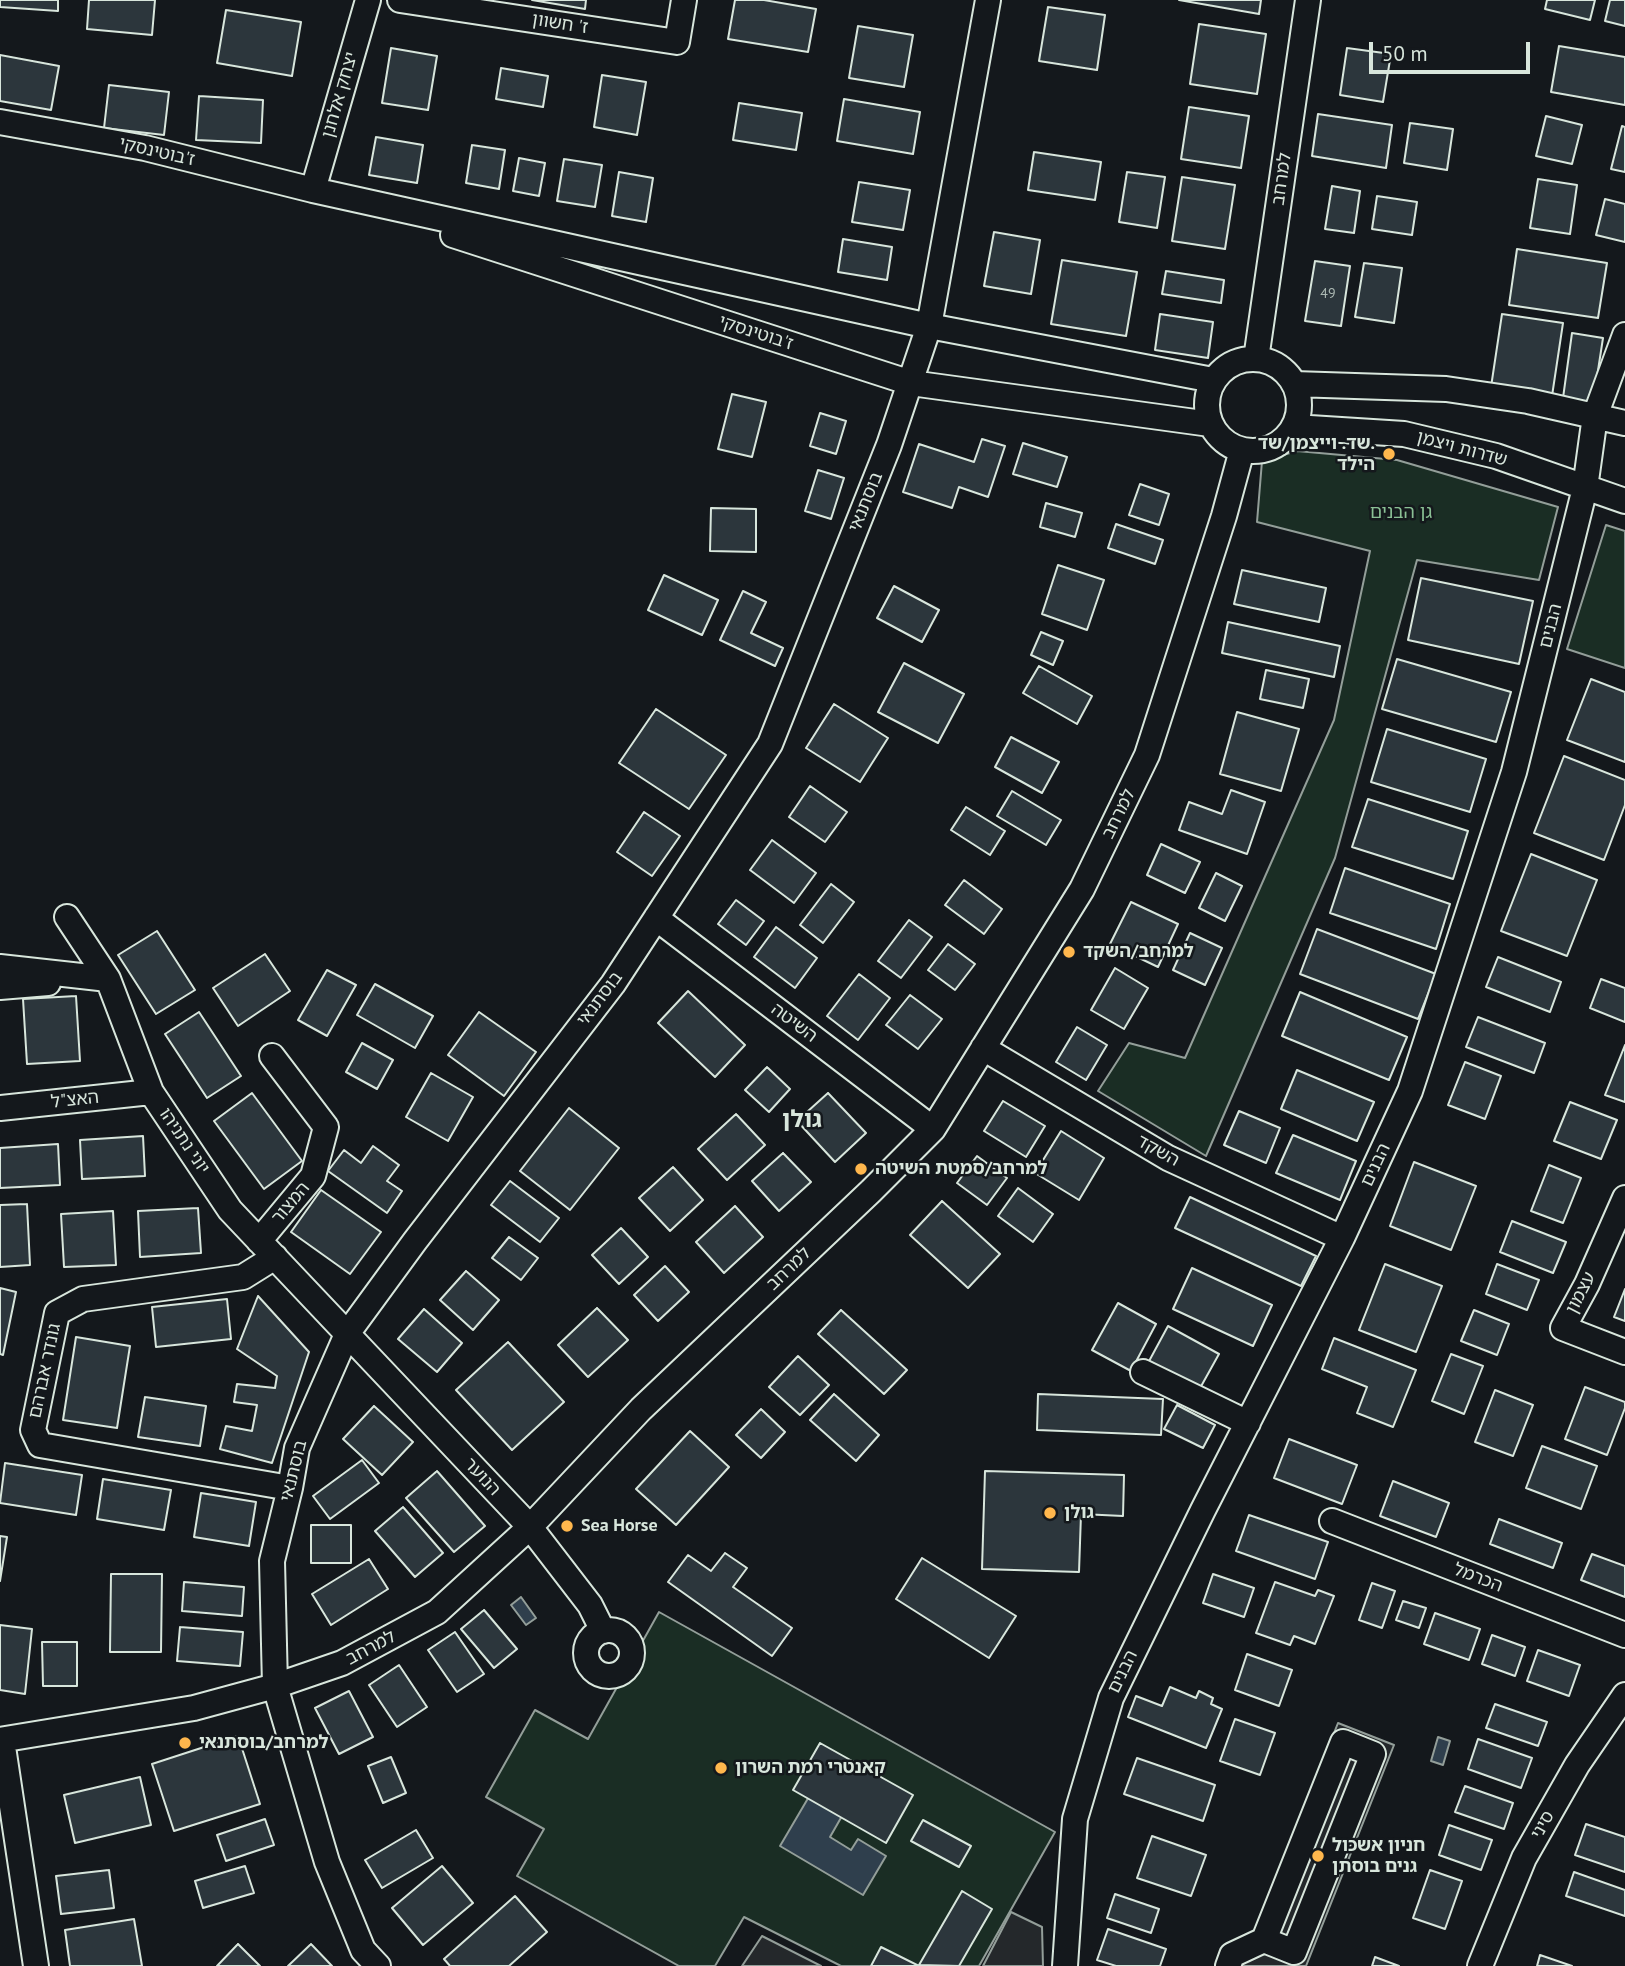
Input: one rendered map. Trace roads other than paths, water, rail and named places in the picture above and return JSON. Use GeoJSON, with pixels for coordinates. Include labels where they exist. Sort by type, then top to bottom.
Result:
{"type":"FeatureCollection","features":[{"type":"Feature","properties":{"kind":"street","name":"יצחק אלחנן"},"geometry":{"type":"LineString","coordinates":[[313,190],[368,0]]}},
{"type":"Feature","properties":{"kind":"street","name":"ז' חשוון"},"geometry":{"type":"LineString","coordinates":[[400,0],[677,42],[684,0]]}},
{"type":"Feature","properties":{"kind":"street","name":"בוסתנאי"},"geometry":{"type":"LineString","coordinates":[[378,1966],[363,1950],[327,1862],[275,1686],[272,1561],[297,1448],[347,1334],[415,1241],[613,984],[770,744],[889,445],[929,326],[988,0]]}},
{"type":"Feature","properties":{"kind":"street","name":"למרחב"},"geometry":{"type":"LineString","coordinates":[[1256,359],[1308,0]]}},
{"type":"Feature","properties":{"kind":"street","name":"ז'בוטינסקי"},"geometry":{"type":"LineString","coordinates":[[0,122],[145,148],[313,190],[929,326],[1213,380]]}},
{"type":"Feature","properties":{"kind":"street","name":"ז'בוטינסקי"},"geometry":{"type":"LineString","coordinates":[[313,190],[911,383],[1210,424]]}},
{"type":"Feature","properties":{"kind":"street","name":"הבנים"},"geometry":{"type":"LineString","coordinates":[[1065,1966],[1075,1819],[1111,1698],[1342,1238],[1410,1091],[1514,772],[1585,488],[1595,416],[1625,335]]}},
{"type":"Feature","properties":{"kind":"street"},"geometry":{"type":"LineString","coordinates":[[1256,359],[1272,362],[1285,371],[1299,398],[1299,413],[1294,427],[1285,439],[1272,448],[1258,452],[1229,445],[1218,436],[1210,424],[1206,410],[1207,394],[1213,380],[1225,368],[1240,361],[1256,359]]}},
{"type":"Feature","properties":{"kind":"street"},"geometry":{"type":"LineString","coordinates":[[1294,384],[1446,389],[1528,401],[1625,423]]}},
{"type":"Feature","properties":{"kind":"street","name":"שדרות ויצמן"},"geometry":{"type":"LineString","coordinates":[[1294,427],[1404,434],[1496,456],[1625,500]]}},
{"type":"Feature","properties":{"kind":"street","name":"למרחב"},"geometry":{"type":"LineString","coordinates":[[1,1740],[194,1708],[275,1686],[342,1663],[437,1612],[530,1527],[641,1409],[933,1129],[1082,889],[1147,755],[1224,516],[1242,450]]}},
{"type":"Feature","properties":{"kind":"street","name":"יוני נתניהו"},"geometry":{"type":"LineString","coordinates":[[67,917],[108,979],[151,1092],[230,1210],[347,1334]]}},
{"type":"Feature","properties":{"kind":"street","name":"השיטה"},"geometry":{"type":"LineString","coordinates":[[656,918],[933,1129]]}},
{"type":"Feature","properties":{"kind":"street"},"geometry":{"type":"LineString","coordinates":[[0,967],[108,979]]}},
{"type":"Feature","properties":{"kind":"street"},"geometry":{"type":"LineString","coordinates":[[0,986],[108,979]]}},
{"type":"Feature","properties":{"kind":"street","name":"השקד"},"geometry":{"type":"LineString","coordinates":[[983,1048],[1168,1158],[1342,1238]]}},
{"type":"Feature","properties":{"kind":"street","name":"המצור"},"geometry":{"type":"LineString","coordinates":[[267,1249],[313,1176],[326,1127],[272,1056]]}},
{"type":"Feature","properties":{"kind":"street","name":"האצ\"ל"},"geometry":{"type":"LineString","coordinates":[[0,1108],[151,1092]]}},
{"type":"Feature","properties":{"kind":"street","name":"עצמון"},"geometry":{"type":"LineString","coordinates":[[1625,1198],[1587,1284],[1563,1328],[1625,1352]]}},
{"type":"Feature","properties":{"kind":"street","name":"גונדר אברהם"},"geometry":{"type":"LineString","coordinates":[[267,1249],[243,1277],[83,1299],[57,1313],[33,1430],[40,1445],[290,1488]]}},
{"type":"Feature","properties":{"kind":"street","name":"הנוער"},"geometry":{"type":"LineString","coordinates":[[347,1334],[530,1527],[590,1605],[603,1631]]}},
{"type":"Feature","properties":{"kind":"street"},"geometry":{"type":"LineString","coordinates":[[1143,1372],[1248,1423]]}},
{"type":"Feature","properties":{"kind":"street","name":"הכרמל"},"geometry":{"type":"LineString","coordinates":[[1332,1521],[1625,1635]]}},
{"type":"Feature","properties":{"kind":"street","name":"סיני"},"geometry":{"type":"LineString","coordinates":[[1480,1966],[1524,1858],[1577,1765],[1625,1695]]}},
{"type":"Feature","properties":{"kind":"street"},"geometry":{"type":"LineString","coordinates":[[1,1740],[36,1966]]}},
{"type":"Feature","properties":{"kind":"street"},"geometry":{"type":"LineString","coordinates":[[1228,1966],[1232,1955],[1264,1940],[1343,1742],[1373,1754],[1294,1952],[1264,1940]]}},
{"type":"Feature","properties":{"kind":"water"},"geometry":{"type":"Polygon","coordinates":[[[521,1597],[536,1618],[526,1625],[511,1605],[521,1597]]]}},
{"type":"Feature","properties":{"kind":"water"},"geometry":{"type":"Polygon","coordinates":[[[1438,1737],[1450,1741],[1443,1765],[1431,1761],[1438,1737]]]}},
{"type":"Feature","properties":{"kind":"water"},"geometry":{"type":"Polygon","coordinates":[[[817,1783],[850,1802],[830,1837],[851,1850],[858,1839],[886,1856],[863,1895],[780,1846],[817,1783]]]}},
{"type":"Feature","properties":{"kind":"place","name":"שד. וייצמן/שד. הילד"},"geometry":{"type":"Point","coordinates":[1389,454]}},
{"type":"Feature","properties":{"kind":"place","name":"למרחב/השקד"},"geometry":{"type":"Point","coordinates":[1069,952]}},
{"type":"Feature","properties":{"kind":"place","name":"למרחב/סמטת השיטה"},"geometry":{"type":"Point","coordinates":[861,1169]}},
{"type":"Feature","properties":{"kind":"place","name":"גולן"},"geometry":{"type":"Point","coordinates":[1050,1513]}},
{"type":"Feature","properties":{"kind":"place","name":"Sea Horse"},"geometry":{"type":"Point","coordinates":[567,1526]}},
{"type":"Feature","properties":{"kind":"place","name":"למרחב/בוסתנאי"},"geometry":{"type":"Point","coordinates":[185,1743]}},
{"type":"Feature","properties":{"kind":"place","name":"קאנטרי רמת השרון"},"geometry":{"type":"Point","coordinates":[721,1768]}},
{"type":"Feature","properties":{"kind":"place","name":"חניון אשכול גנים בוסתן"},"geometry":{"type":"Point","coordinates":[1318,1856]}},
{"type":"Feature","properties":{"kind":"district","name":"גולן"},"geometry":{"type":"Point","coordinates":[802,1120]}},
{"type":"Feature","properties":{"kind":"park label","name":"גן הבנים"},"geometry":{"type":"Point","coordinates":[1401,513]}}]}
